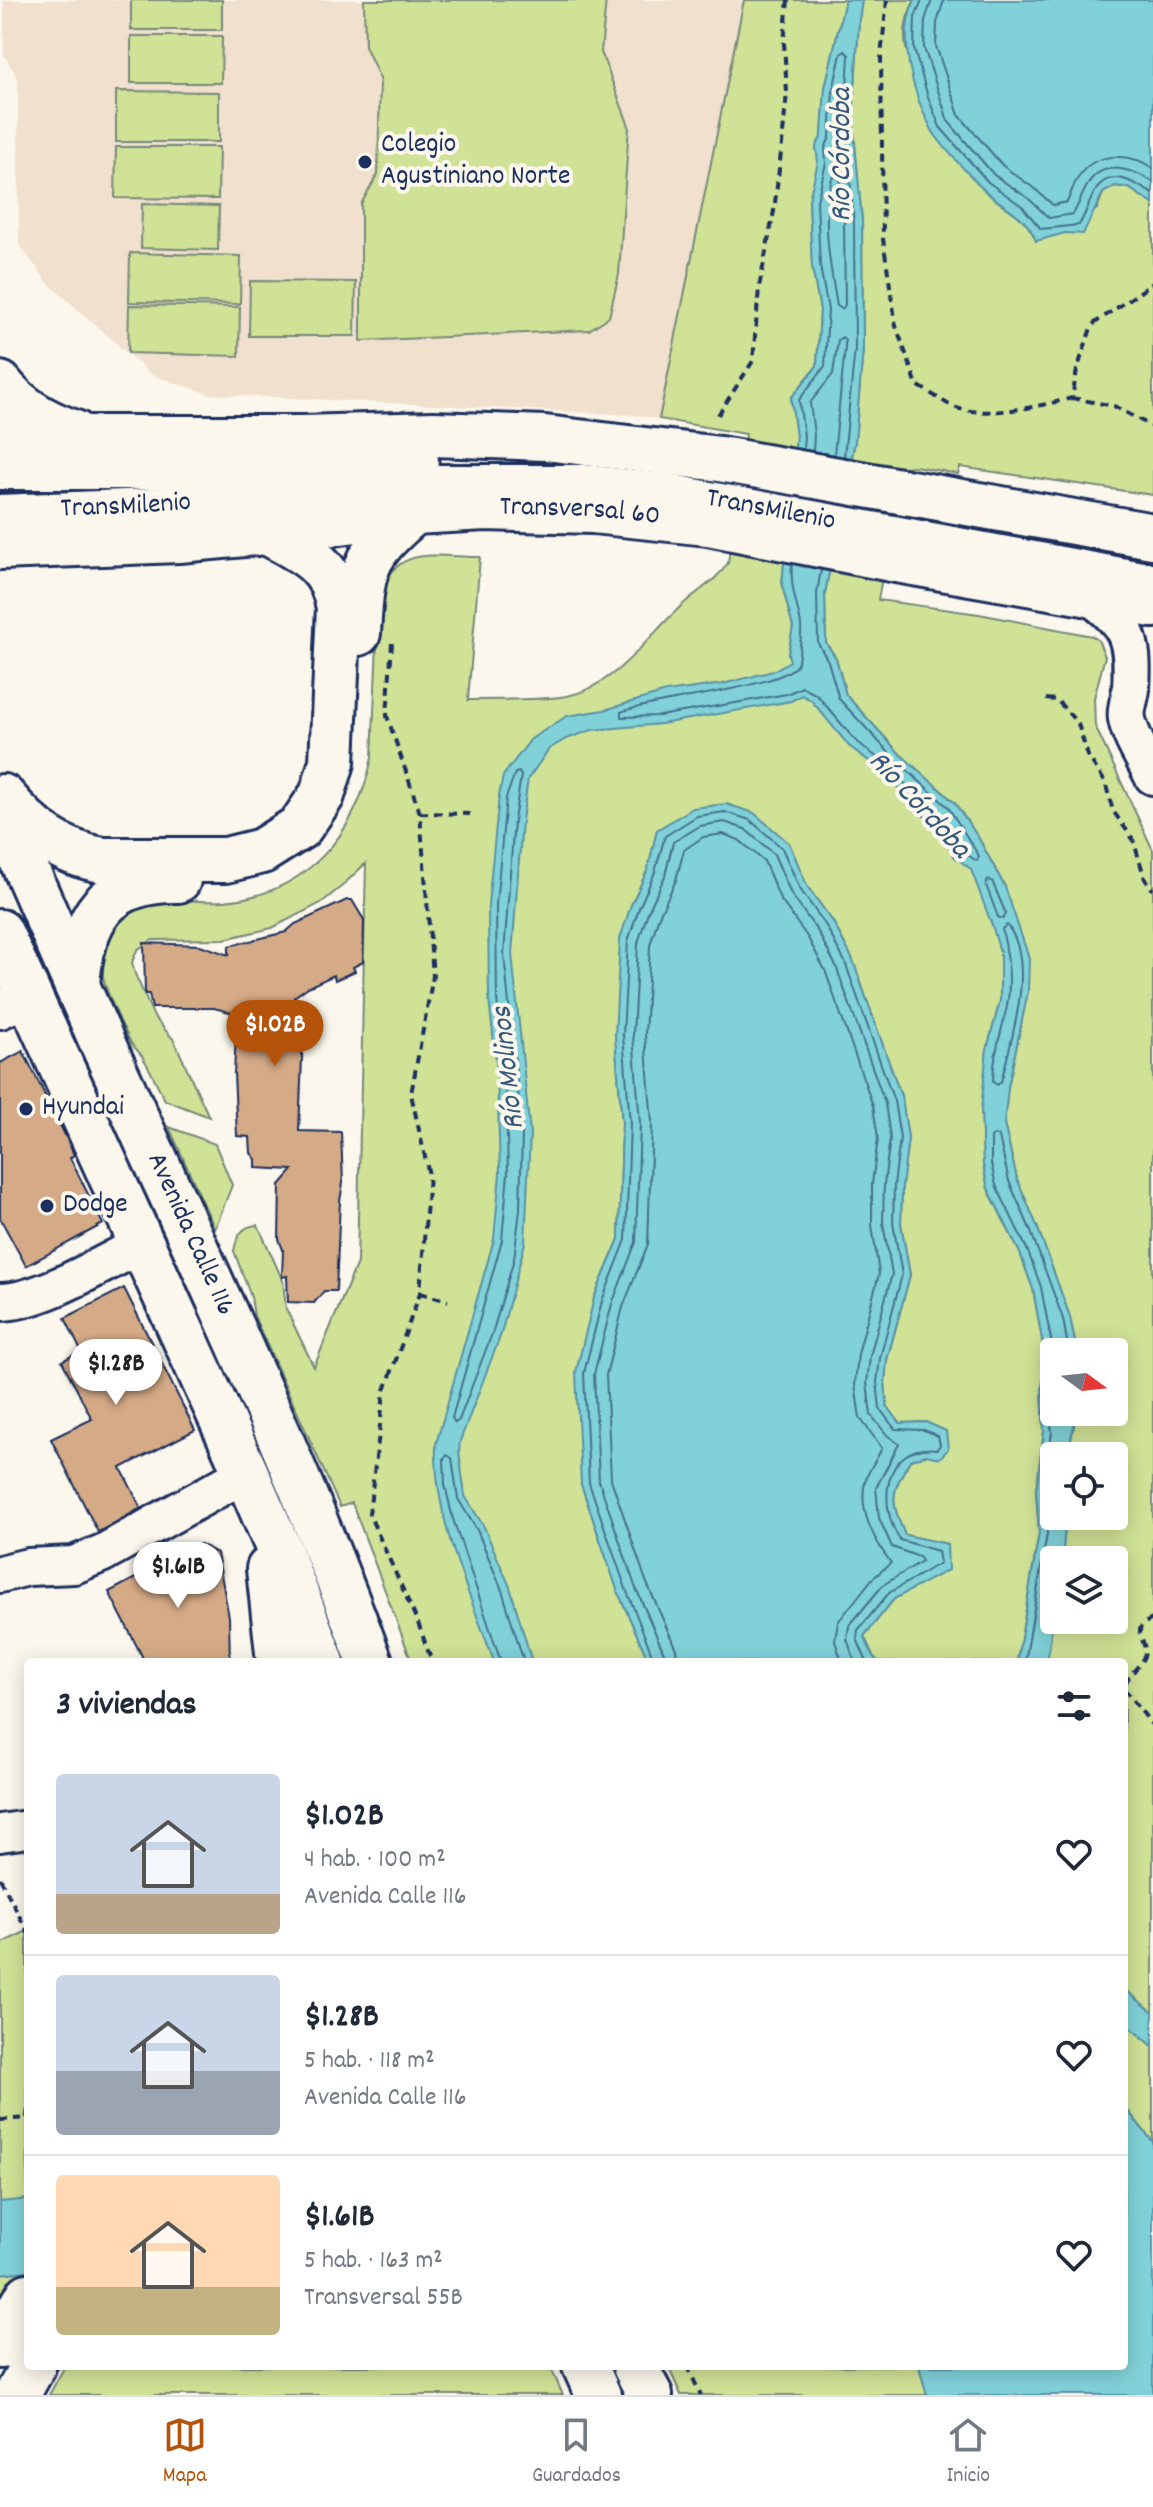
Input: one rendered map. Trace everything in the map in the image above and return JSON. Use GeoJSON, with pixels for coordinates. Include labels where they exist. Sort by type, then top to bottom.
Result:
{"type":"FeatureCollection","features":[{"type":"Feature","properties":{"kind":"main road"},"geometry":{"type":"LineString","coordinates":[[0,384],[30,413],[53,426],[105,439]]}},
{"type":"Feature","properties":{"kind":"main road","name":"Transversal 60"},"geometry":{"type":"LineString","coordinates":[[0,438],[488,435],[545,438],[714,491],[903,527],[1153,536]]}},
{"type":"Feature","properties":{"kind":"main road","name":"Transversal 60"},"geometry":{"type":"LineString","coordinates":[[0,547],[108,545],[267,532],[414,512],[485,508],[593,511],[714,491],[903,527],[1087,594],[1153,605]]}},
{"type":"Feature","properties":{"kind":"main road"},"geometry":{"type":"LineString","coordinates":[[77,985],[79,952],[85,933],[101,908],[115,896],[145,882],[224,880],[249,875],[272,866],[298,849],[326,821],[345,785],[350,766],[362,578],[367,563],[384,538],[414,512]]}},
{"type":"Feature","properties":{"kind":"main road"},"geometry":{"type":"LineString","coordinates":[[0,792],[30,828],[53,844],[87,858],[103,860],[226,860],[262,851],[300,827],[322,795],[332,762],[339,607],[336,593],[322,567],[313,558],[267,532]]}},
{"type":"Feature","properties":{"kind":"main road","name":"Avenida Calle 116"},"geometry":{"type":"LineString","coordinates":[[0,809],[247,1359],[307,1500],[368,1658]]}},
{"type":"Feature","properties":{"kind":"main road","name":"Avenida Calle 116"},"geometry":{"type":"LineString","coordinates":[[0,932],[14,1003],[141,1245],[246,1473],[320,1658]]}},
{"type":"Feature","properties":{"kind":"main road"},"geometry":{"type":"LineString","coordinates":[[246,1473],[268,1565],[279,1658]]}},
{"type":"Feature","properties":{"kind":"main road"},"geometry":{"type":"LineString","coordinates":[[0,2346],[24,2303]]}},
{"type":"Feature","properties":{"kind":"main road"},"geometry":{"type":"LineString","coordinates":[[17,2395],[31,2370]]}},
{"type":"Feature","properties":{"kind":"main road"},"geometry":{"type":"LineString","coordinates":[[587,2370],[598,2395]]}},
{"type":"Feature","properties":{"kind":"main road"},"geometry":{"type":"LineString","coordinates":[[637,2370],[650,2395]]}},
{"type":"Feature","properties":{"kind":"street","name":"TransMilenio"},"geometry":{"type":"LineString","coordinates":[[0,471],[149,471],[513,459],[601,464],[714,491]]}},
{"type":"Feature","properties":{"kind":"street","name":"TransMilenio"},"geometry":{"type":"LineString","coordinates":[[0,513],[150,507],[488,481],[714,491]]}},
{"type":"Feature","properties":{"kind":"street"},"geometry":{"type":"LineString","coordinates":[[903,527],[1153,562]]}},
{"type":"Feature","properties":{"kind":"street"},"geometry":{"type":"LineString","coordinates":[[903,527],[1153,582]]}},
{"type":"Feature","properties":{"kind":"street"},"geometry":{"type":"LineString","coordinates":[[1087,594],[1113,613],[1123,626],[1132,657],[1127,722],[1153,776]]}},
{"type":"Feature","properties":{"kind":"street"},"geometry":{"type":"LineString","coordinates":[[1130,693],[1153,650]]}},
{"type":"Feature","properties":{"kind":"street"},"geometry":{"type":"LineString","coordinates":[[0,1302],[35,1296],[141,1245]]}},
{"type":"Feature","properties":{"kind":"street"},"geometry":{"type":"LineString","coordinates":[[0,1574],[28,1567],[74,1565],[103,1553],[246,1473]]}},
{"type":"Feature","properties":{"kind":"street"},"geometry":{"type":"LineString","coordinates":[[0,1833],[24,1830]]}},
{"type":"Feature","properties":{"kind":"path"},"geometry":{"type":"LineString","coordinates":[[718,415],[753,361],[759,288],[774,211],[782,144],[787,92],[784,43],[788,0]]}},
{"type":"Feature","properties":{"kind":"path"},"geometry":{"type":"LineString","coordinates":[[887,0],[881,56],[883,239],[896,326],[917,385],[960,409],[1000,411],[1037,407],[1072,398],[1114,406],[1153,427]]}},
{"type":"Feature","properties":{"kind":"path"},"geometry":{"type":"LineString","coordinates":[[1072,398],[1077,370],[1092,325],[1153,283]]}},
{"type":"Feature","properties":{"kind":"path"},"geometry":{"type":"LineString","coordinates":[[392,638],[387,716],[420,813],[433,976],[411,1094],[429,1175],[420,1293],[384,1393],[369,1514],[431,1658]]}},
{"type":"Feature","properties":{"kind":"path"},"geometry":{"type":"LineString","coordinates":[[1046,699],[1057,700],[1078,724],[1080,739],[1105,782],[1113,811],[1133,839],[1145,879],[1153,890]]}},
{"type":"Feature","properties":{"kind":"path"},"geometry":{"type":"LineString","coordinates":[[420,813],[471,814]]}},
{"type":"Feature","properties":{"kind":"path"},"geometry":{"type":"LineString","coordinates":[[420,1293],[448,1301]]}},
{"type":"Feature","properties":{"kind":"path"},"geometry":{"type":"LineString","coordinates":[[1128,1678],[1144,1658],[1140,1628],[1144,1622],[1153,1619]]}},
{"type":"Feature","properties":{"kind":"path"},"geometry":{"type":"LineString","coordinates":[[1128,1694],[1153,1726]]}},
{"type":"Feature","properties":{"kind":"path"},"geometry":{"type":"LineString","coordinates":[[0,1878],[24,1925]]}},
{"type":"Feature","properties":{"kind":"path"},"geometry":{"type":"LineString","coordinates":[[0,2120],[24,2118]]}},
{"type":"Feature","properties":{"kind":"path"},"geometry":{"type":"LineString","coordinates":[[689,2370],[701,2395]]}},
{"type":"Feature","properties":{"kind":"shaded area","name":"Colegio Agustiniano Norte"},"geometry":{"type":"Polygon","coordinates":[[[4,0],[744,0],[659,419],[634,415],[209,394],[152,375],[48,283],[19,244],[18,80],[4,54],[4,0]]]}},
{"type":"Feature","properties":{"kind":"green space"},"geometry":{"type":"Polygon","coordinates":[[[131,0],[222,0],[222,30],[131,30],[131,0]]]}},
{"type":"Feature","properties":{"kind":"green space"},"geometry":{"type":"Polygon","coordinates":[[[364,0],[606,0],[601,52],[629,126],[619,274],[609,317],[589,330],[361,341],[361,204],[378,174],[380,79],[365,46],[364,0]]]}},
{"type":"Feature","properties":{"kind":"green space"},"geometry":{"type":"Polygon","coordinates":[[[744,0],[845,0],[825,88],[822,135],[816,147],[819,162],[809,200],[812,267],[820,310],[817,366],[791,398],[796,436],[782,585],[793,627],[788,654],[802,694],[836,727],[849,746],[884,772],[944,837],[954,856],[971,869],[1000,952],[1000,1001],[987,1049],[982,1110],[983,1165],[988,1189],[1020,1253],[1033,1289],[1042,1338],[1040,1426],[1044,1426],[1044,1432],[1043,1442],[1040,1442],[1036,1490],[1039,1533],[1018,1658],[875,1658],[864,1636],[894,1599],[912,1588],[947,1544],[905,1535],[896,1512],[894,1496],[910,1460],[926,1455],[926,1422],[900,1423],[887,1406],[885,1382],[887,1360],[910,1275],[901,1224],[908,1138],[902,1099],[852,958],[833,922],[807,886],[789,843],[657,830],[648,869],[631,905],[615,1036],[622,1123],[619,1239],[594,1298],[581,1484],[618,1592],[647,1658],[410,1658],[352,1503],[340,1507],[254,1316],[251,1297],[234,1251],[241,1232],[258,1225],[283,1281],[286,1309],[314,1367],[357,1263],[366,863],[321,903],[272,928],[224,939],[152,940],[137,950],[132,962],[135,974],[154,1017],[174,1040],[209,1117],[165,1100],[141,1054],[131,1043],[111,1001],[103,976],[105,944],[120,918],[138,906],[158,901],[223,901],[253,896],[279,887],[323,856],[340,835],[365,785],[372,757],[379,598],[395,568],[406,561],[432,555],[480,557],[468,700],[556,698],[584,691],[600,683],[628,661],[728,563],[746,434],[659,419],[744,0]]]}},
{"type":"Feature","properties":{"kind":"green space"},"geometry":{"type":"Polygon","coordinates":[[[862,0],[915,0],[906,23],[905,42],[917,73],[978,182],[1026,224],[1036,241],[1097,209],[1103,193],[1115,186],[1129,188],[1153,204],[1153,495],[960,467],[958,474],[915,466],[902,467],[878,600],[979,614],[1092,636],[1098,640],[1105,656],[1094,698],[1095,726],[1153,850],[1153,2012],[1128,1992],[1128,1658],[1048,1658],[1051,1634],[1128,1634],[1128,1546],[1063,1546],[1065,1530],[1128,1530],[1128,1442],[1070,1442],[1074,1426],[1128,1426],[1128,1338],[1074,1338],[1070,1317],[1017,1179],[1004,1124],[1008,1087],[1028,991],[1005,887],[978,837],[954,802],[900,754],[846,695],[836,658],[826,643],[825,593],[855,441],[863,349],[862,221],[853,122],[862,0]]]}},
{"type":"Feature","properties":{"kind":"green space"},"geometry":{"type":"Polygon","coordinates":[[[131,36],[222,36],[221,83],[131,83],[131,36]]]}},
{"type":"Feature","properties":{"kind":"green space"},"geometry":{"type":"Polygon","coordinates":[[[116,91],[219,92],[219,142],[116,142],[116,91]]]}},
{"type":"Feature","properties":{"kind":"green space"},"geometry":{"type":"Polygon","coordinates":[[[116,147],[219,147],[218,199],[115,198],[116,147]]]}},
{"type":"Feature","properties":{"kind":"green space"},"geometry":{"type":"Polygon","coordinates":[[[142,204],[219,206],[218,250],[141,248],[142,204]]]}},
{"type":"Feature","properties":{"kind":"green space"},"geometry":{"type":"Polygon","coordinates":[[[130,253],[241,256],[240,304],[129,302],[130,253]]]}},
{"type":"Feature","properties":{"kind":"green space"},"geometry":{"type":"Polygon","coordinates":[[[250,281],[356,282],[355,336],[249,336],[250,281]]]}},
{"type":"Feature","properties":{"kind":"green space"},"geometry":{"type":"Polygon","coordinates":[[[129,305],[240,307],[239,356],[128,353],[129,305]]]}},
{"type":"Feature","properties":{"kind":"green space"},"geometry":{"type":"Polygon","coordinates":[[[169,1127],[215,1144],[232,1185],[215,1229],[169,1127]]]}},
{"type":"Feature","properties":{"kind":"green space"},"geometry":{"type":"Polygon","coordinates":[[[24,1932],[24,2264],[0,2304],[0,1944],[24,1932]]]}},
{"type":"Feature","properties":{"kind":"green space"},"geometry":{"type":"Polygon","coordinates":[[[1128,2025],[1153,2046],[1153,2142],[1128,2111],[1128,2025]]]}},
{"type":"Feature","properties":{"kind":"green space"},"geometry":{"type":"Polygon","coordinates":[[[63,2370],[552,2370],[563,2395],[49,2395],[63,2370]]]}},
{"type":"Feature","properties":{"kind":"green space"},"geometry":{"type":"Polygon","coordinates":[[[670,2370],[920,2370],[927,2395],[681,2395],[670,2370]]]}},
{"type":"Feature","properties":{"kind":"water"},"geometry":{"type":"Polygon","coordinates":[[[845,0],[862,0],[853,122],[862,221],[863,349],[855,441],[825,593],[826,643],[836,658],[846,695],[900,754],[954,802],[978,837],[1005,887],[1029,958],[1028,991],[1008,1087],[1004,1124],[1017,1179],[1070,1317],[1074,1338],[1042,1338],[1033,1289],[1020,1253],[988,1188],[983,1165],[981,1110],[987,1049],[1000,1001],[1000,952],[971,869],[954,856],[944,837],[884,772],[849,746],[812,701],[802,695],[791,701],[661,724],[592,730],[566,739],[549,749],[528,779],[522,821],[512,954],[530,1133],[525,1243],[501,1334],[460,1441],[459,1452],[465,1496],[484,1527],[510,1587],[531,1658],[492,1658],[447,1528],[440,1500],[436,1444],[494,1239],[500,1173],[497,1069],[489,1000],[488,905],[503,776],[531,739],[567,716],[604,710],[666,692],[723,684],[773,671],[790,661],[788,654],[793,627],[782,585],[796,436],[791,398],[817,366],[820,310],[812,267],[809,200],[818,162],[816,147],[822,135],[825,88],[845,0]]]}},
{"type":"Feature","properties":{"kind":"water"},"geometry":{"type":"Polygon","coordinates":[[[915,0],[1153,0],[1153,204],[1129,188],[1115,186],[1103,193],[1083,234],[1065,233],[1036,241],[1026,223],[980,186],[932,130],[909,65],[907,31],[915,0]]]}},
{"type":"Feature","properties":{"kind":"water"},"geometry":{"type":"Polygon","coordinates":[[[726,804],[754,813],[789,843],[807,886],[833,922],[852,958],[902,1099],[908,1138],[901,1224],[910,1275],[887,1360],[887,1406],[900,1423],[926,1422],[946,1431],[948,1449],[940,1458],[926,1455],[910,1460],[894,1496],[896,1512],[905,1535],[947,1544],[948,1570],[894,1599],[864,1636],[875,1658],[647,1658],[618,1592],[581,1484],[576,1372],[594,1298],[619,1239],[622,1123],[615,1036],[620,939],[631,905],[648,869],[657,830],[693,808],[726,804]]]}},
{"type":"Feature","properties":{"kind":"water"},"geometry":{"type":"Polygon","coordinates":[[[1044,1426],[1074,1426],[1070,1442],[1043,1442],[1044,1426]]]}},
{"type":"Feature","properties":{"kind":"water"},"geometry":{"type":"Polygon","coordinates":[[[1040,1461],[1040,1530],[1065,1530],[1063,1546],[1040,1546],[1040,1634],[1051,1634],[1048,1658],[1018,1658],[1039,1533],[1036,1490],[1040,1461]]]}},
{"type":"Feature","properties":{"kind":"water"},"geometry":{"type":"Polygon","coordinates":[[[1128,1992],[1153,2012],[1153,2046],[1128,2025],[1128,1992]]]}},
{"type":"Feature","properties":{"kind":"water"},"geometry":{"type":"Polygon","coordinates":[[[1128,2111],[1153,2142],[1153,2395],[927,2395],[920,2370],[1128,2370],[1128,2111]]]}},
{"type":"Feature","properties":{"kind":"water"},"geometry":{"type":"Polygon","coordinates":[[[24,2199],[24,2271],[0,2274],[0,2202],[24,2199]]]}},
{"type":"Feature","properties":{"kind":"building"},"geometry":{"type":"Polygon","coordinates":[[[352,900],[364,920],[363,962],[353,967],[355,971],[335,980],[334,975],[294,997],[303,1034],[299,1131],[341,1132],[343,1183],[336,1291],[324,1291],[314,1303],[288,1302],[287,1276],[282,1277],[283,1250],[279,1239],[280,1185],[293,1170],[256,1168],[250,1137],[237,1136],[234,1074],[237,1014],[214,1008],[152,1008],[149,994],[145,994],[144,943],[200,945],[229,955],[229,946],[286,932],[295,924],[352,900]]]}},
{"type":"Feature","properties":{"kind":"building"},"geometry":{"type":"Polygon","coordinates":[[[23,1051],[67,1139],[74,1155],[70,1158],[103,1224],[26,1266],[0,1218],[0,1063],[23,1051]]]}},
{"type":"Feature","properties":{"kind":"building"},"geometry":{"type":"Polygon","coordinates":[[[124,1288],[195,1430],[121,1468],[141,1508],[98,1532],[51,1439],[92,1419],[62,1361],[81,1351],[65,1318],[124,1288]]]}},
{"type":"Feature","properties":{"kind":"building"},"geometry":{"type":"Polygon","coordinates":[[[200,1544],[217,1553],[229,1617],[230,1658],[143,1658],[109,1592],[200,1544]]]}},
{"type":"Feature","properties":{"kind":"place","name":"Colegio Agustiniano Norte"},"geometry":{"type":"Point","coordinates":[365,162]}},
{"type":"Feature","properties":{"kind":"place","name":"Hyundai"},"geometry":{"type":"Point","coordinates":[26,1109]}},
{"type":"Feature","properties":{"kind":"place","name":"Dodge"},"geometry":{"type":"Point","coordinates":[47,1206]}},
{"type":"Feature","properties":{"kind":"water label","name":"Río Córdoba"},"geometry":{"type":"Point","coordinates":[843,155]}},
{"type":"Feature","properties":{"kind":"water label","name":"Río Córdoba"},"geometry":{"type":"Point","coordinates":[918,806]}},
{"type":"Feature","properties":{"kind":"water label","name":"Río Molinos"},"geometry":{"type":"Point","coordinates":[510,1068]}}]}
